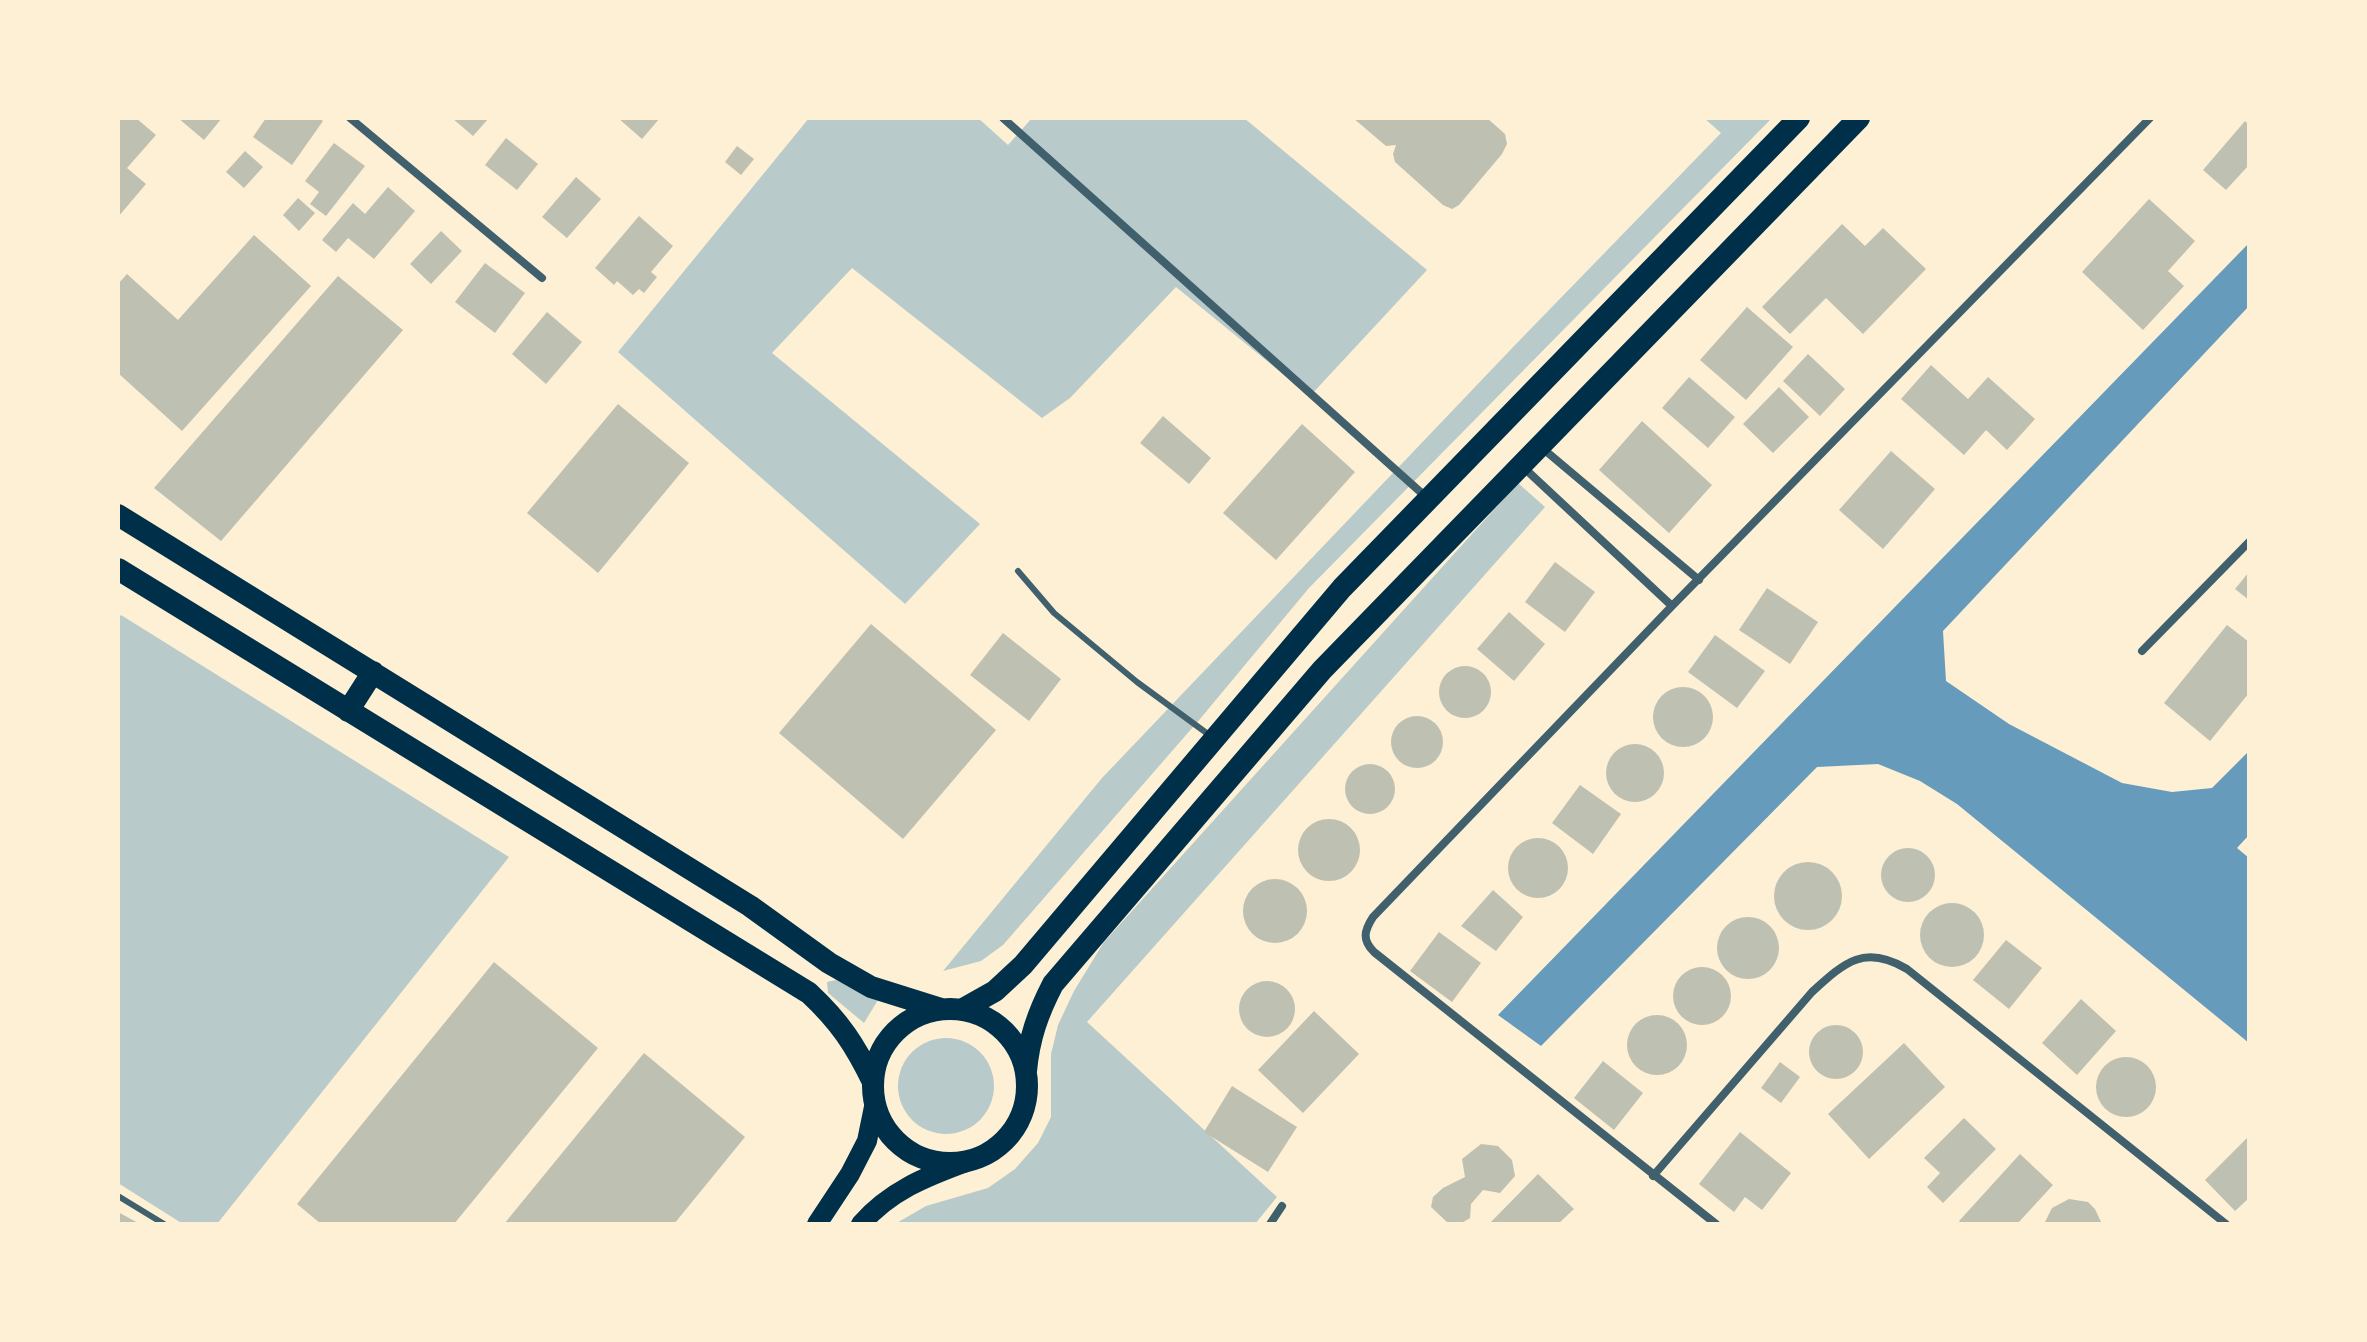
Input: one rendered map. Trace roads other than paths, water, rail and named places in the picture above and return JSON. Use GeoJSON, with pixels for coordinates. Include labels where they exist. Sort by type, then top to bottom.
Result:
{"type":"FeatureCollection","features":[{"type":"Feature","properties":{"kind":"highway"},"geometry":{"type":"LineString","coordinates":[[874,1092],[879,1056],[893,1033],[915,1017],[952,1009],[995,991],[1023,965],[1342,588],[1799,118]]}},
{"type":"Feature","properties":{"kind":"highway"},"geometry":{"type":"LineString","coordinates":[[118,569],[809,993],[836,1018],[855,1045],[886,1130],[908,1151],[936,1162],[966,1162],[993,1150],[1014,1129],[1022,1115],[1027,1086],[1028,1043],[1038,1012],[1053,984],[1322,670],[1859,118]]}},
{"type":"Feature","properties":{"kind":"highway"},"geometry":{"type":"LineString","coordinates":[[118,515],[750,906],[829,963],[871,987],[992,1021],[1005,1031],[1021,1056],[1026,1071]]}},
{"type":"Feature","properties":{"kind":"highway"},"geometry":{"type":"LineString","coordinates":[[348,711],[373,672]]}},
{"type":"Feature","properties":{"kind":"main road"},"geometry":{"type":"LineString","coordinates":[[817,1224],[850,1174],[867,1141],[874,1092]]}},
{"type":"Feature","properties":{"kind":"main road"},"geometry":{"type":"LineString","coordinates":[[861,1224],[894,1194],[924,1177],[966,1162]]}},
{"type":"Feature","properties":{"kind":"street"},"geometry":{"type":"LineString","coordinates":[[350,118],[542,278]]}},
{"type":"Feature","properties":{"kind":"street"},"geometry":{"type":"LineString","coordinates":[[1003,118],[1428,499]]}},
{"type":"Feature","properties":{"kind":"street"},"geometry":{"type":"LineString","coordinates":[[1716,1224],[1374,952],[1367,945],[1365,936],[1373,917],[1672,606],[2150,118]]}},
{"type":"Feature","properties":{"kind":"street"},"geometry":{"type":"LineString","coordinates":[[1540,446],[1699,580]]}},
{"type":"Feature","properties":{"kind":"street"},"geometry":{"type":"LineString","coordinates":[[1522,466],[1672,606]]}},
{"type":"Feature","properties":{"kind":"street"},"geometry":{"type":"LineString","coordinates":[[2142,651],[2249,542]]}},
{"type":"Feature","properties":{"kind":"street"},"geometry":{"type":"LineString","coordinates":[[1653,1176],[1812,992],[1833,972],[1852,960],[1871,956],[1888,958],[1907,969],[2226,1224]]}},
{"type":"Feature","properties":{"kind":"street"},"geometry":{"type":"LineString","coordinates":[[1270,1224],[1282,1206]]}},
{"type":"Feature","properties":{"kind":"lane"},"geometry":{"type":"LineString","coordinates":[[1018,571],[1054,613],[1137,682],[1214,738]]}},
{"type":"Feature","properties":{"kind":"lane"},"geometry":{"type":"LineString","coordinates":[[118,1196],[164,1224]]}},
{"type":"Feature","properties":{"kind":"water"},"geometry":{"type":"Polygon","coordinates":[[[2249,243],[2249,306],[1943,631],[1946,681],[2009,724],[2122,783],[2172,792],[2212,788],[2249,751],[2249,835],[2237,848],[2249,858],[2249,1043],[1957,804],[1920,781],[1878,764],[1817,767],[1541,1046],[1498,1015],[2249,243]]]}}]}
